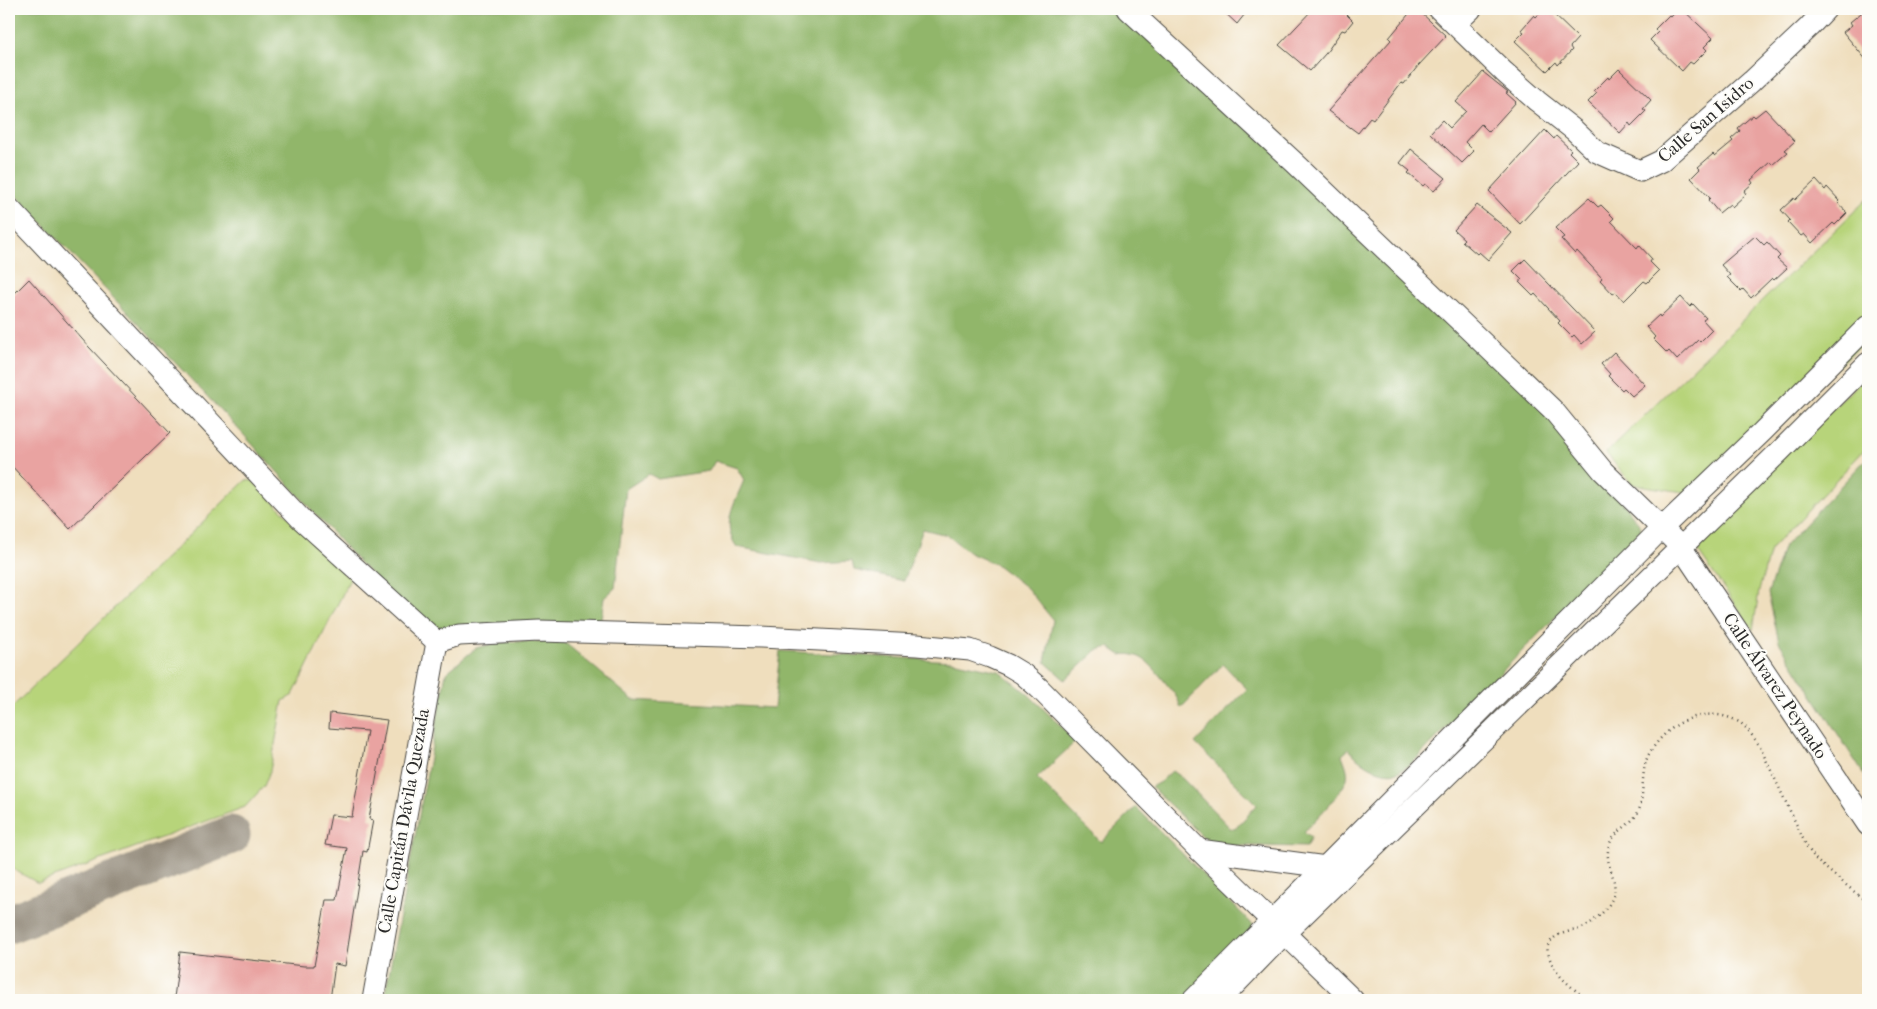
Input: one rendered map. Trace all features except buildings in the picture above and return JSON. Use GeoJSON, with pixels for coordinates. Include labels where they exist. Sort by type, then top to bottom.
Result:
{"type":"FeatureCollection","features":[{"type":"Feature","properties":{"kind":"street","name":"Calle Álvarez Peynado"},"geometry":{"type":"LineString","coordinates":[[1128,9],[1295,163],[1553,410],[1603,471],[1681,547],[1868,825]]}},
{"type":"Feature","properties":{"kind":"street"},"geometry":{"type":"LineString","coordinates":[[1447,14],[1471,9]]}},
{"type":"Feature","properties":{"kind":"street","name":"Calle San Isidro"},"geometry":{"type":"LineString","coordinates":[[1447,14],[1517,84],[1574,130],[1597,152],[1640,171],[1660,161],[1809,28],[1826,9]]}},
{"type":"Feature","properties":{"kind":"street"},"geometry":{"type":"LineString","coordinates":[[9,208],[301,519],[437,642],[459,635],[538,631],[761,637],[917,645],[970,650],[1008,665],[1039,688],[1199,850],[1353,1000]]}},
{"type":"Feature","properties":{"kind":"street"},"geometry":{"type":"LineString","coordinates":[[1220,1000],[1326,866],[1661,529],[1868,326]]}},
{"type":"Feature","properties":{"kind":"street"},"geometry":{"type":"LineString","coordinates":[[1193,1000],[1278,927],[1681,547],[1868,363]]}},
{"type":"Feature","properties":{"kind":"street","name":"Calle Capitán Dávila Quezada"},"geometry":{"type":"LineString","coordinates":[[373,1000],[437,642]]}},
{"type":"Feature","properties":{"kind":"street"},"geometry":{"type":"LineString","coordinates":[[1199,850],[1326,866]]}},
{"type":"Feature","properties":{"kind":"path"},"geometry":{"type":"LineString","coordinates":[[1587,1000],[1557,974],[1549,960],[1547,947],[1554,938],[1584,927],[1602,913],[1612,900],[1616,885],[1608,852],[1610,840],[1633,820],[1638,810],[1643,792],[1644,772],[1649,755],[1669,730],[1685,720],[1699,715],[1724,716],[1739,722],[1750,733],[1759,745],[1807,847],[1817,861],[1868,903]]}},
{"type":"Feature","properties":{"kind":"green space"},"geometry":{"type":"Polygon","coordinates":[[[9,9],[1128,9],[1553,410],[1641,527],[1640,531],[1408,766],[1397,772],[1383,772],[1370,767],[1358,759],[1349,749],[1342,755],[1347,769],[1345,784],[1304,832],[1311,837],[1306,847],[1212,845],[1151,787],[1172,771],[1183,779],[1230,828],[1235,829],[1257,805],[1195,743],[1247,689],[1223,664],[1181,708],[1173,691],[1146,661],[1135,655],[1121,655],[1109,647],[1097,650],[1065,680],[1045,662],[1053,620],[1027,588],[997,565],[970,553],[947,535],[923,529],[904,581],[854,570],[852,561],[821,563],[737,547],[732,538],[729,522],[733,505],[744,480],[737,468],[715,461],[709,471],[658,479],[649,474],[626,489],[615,588],[604,598],[600,625],[440,630],[418,621],[359,562],[243,434],[9,188],[9,9]]]}},
{"type":"Feature","properties":{"kind":"green space"},"geometry":{"type":"Polygon","coordinates":[[[1868,198],[1868,338],[1702,495],[1632,484],[1606,453],[1868,198]]]}},
{"type":"Feature","properties":{"kind":"green space"},"geometry":{"type":"Polygon","coordinates":[[[1868,375],[1868,446],[1770,550],[1759,591],[1753,630],[1698,551],[1704,531],[1868,375]]]}},
{"type":"Feature","properties":{"kind":"green space"},"geometry":{"type":"Polygon","coordinates":[[[1868,457],[1868,781],[1779,642],[1768,593],[1784,546],[1868,457]]]}},
{"type":"Feature","properties":{"kind":"green space"},"geometry":{"type":"Polygon","coordinates":[[[246,480],[253,481],[350,579],[293,695],[283,701],[270,771],[264,786],[245,807],[38,883],[9,867],[9,710],[246,480]]]}},
{"type":"Feature","properties":{"kind":"green space"},"geometry":{"type":"Polygon","coordinates":[[[563,641],[633,700],[774,708],[780,651],[952,661],[999,671],[1028,694],[1076,741],[1037,778],[1101,842],[1136,807],[1261,933],[1188,1000],[384,1000],[446,673],[476,648],[502,642],[563,641]]]}},
{"type":"Feature","properties":{"kind":"taxiway"},"geometry":{"type":"LineString","coordinates":[[9,924],[231,835]]}}]}
